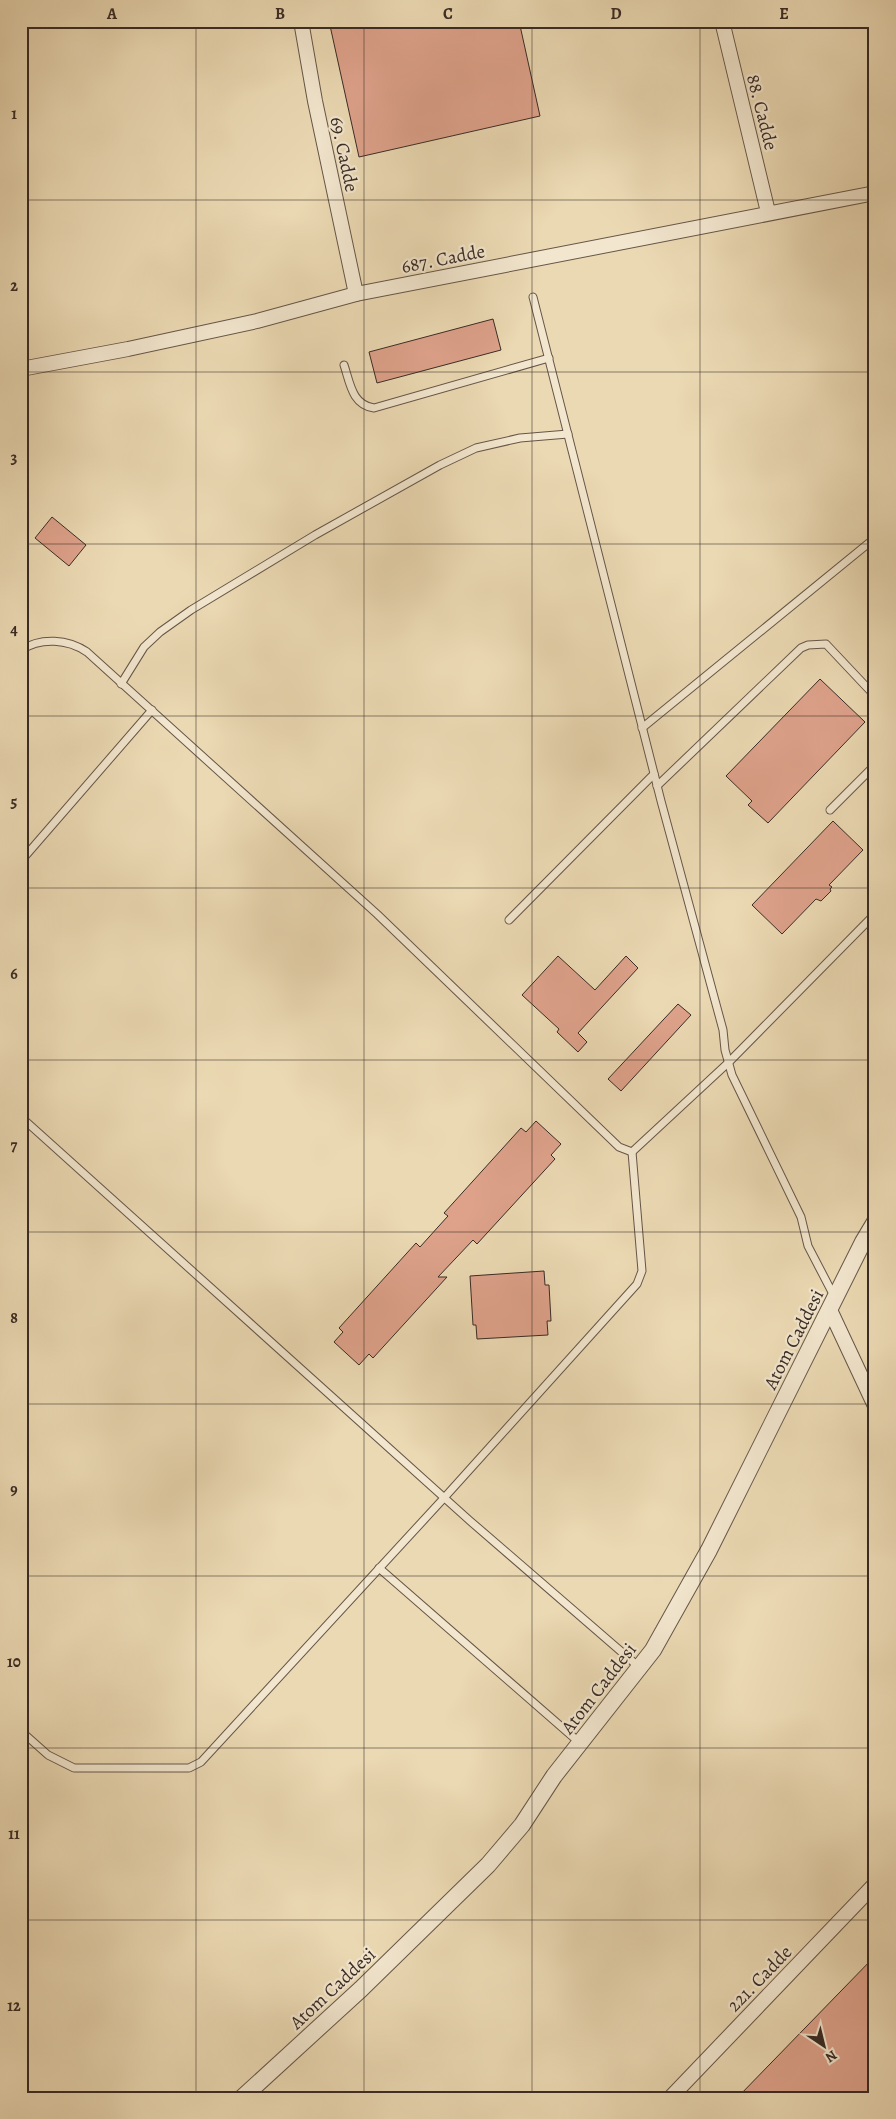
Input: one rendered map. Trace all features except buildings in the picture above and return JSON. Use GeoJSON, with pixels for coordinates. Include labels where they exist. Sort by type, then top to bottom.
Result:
{"type":"FeatureCollection","features":[{"type":"Feature","properties":{"kind":"street","name":"69. Cadde"},"geometry":{"type":"LineString","coordinates":[[301,21],[315,101],[356,294]]}},
{"type":"Feature","properties":{"kind":"street","name":"88. Cadde"},"geometry":{"type":"LineString","coordinates":[[722,21],[768,212]]}},
{"type":"Feature","properties":{"kind":"street","name":"687. Cadde"},"geometry":{"type":"LineString","coordinates":[[21,369],[128,350],[248,323],[356,294],[768,212],[875,193]]}},
{"type":"Feature","properties":{"kind":"street","name":"Atom Caddesi"},"geometry":{"type":"LineString","coordinates":[[242,2098],[362,1989],[488,1865],[522,1825],[554,1776],[639,1667],[667,1628],[709,1550],[875,1222]]}},
{"type":"Feature","properties":{"kind":"street"},"geometry":{"type":"LineString","coordinates":[[832,1304],[875,1406]]}},
{"type":"Feature","properties":{"kind":"street","name":"221. Cadde"},"geometry":{"type":"LineString","coordinates":[[670,2098],[875,1884]]}},
{"type":"Feature","properties":{"kind":"lane"},"geometry":{"type":"LineString","coordinates":[[533,297],[657,786],[723,1030],[732,1075],[801,1217],[808,1246],[832,1304]]}},
{"type":"Feature","properties":{"kind":"lane"},"geometry":{"type":"LineString","coordinates":[[344,365],[352,392],[358,402],[365,407],[374,408],[548,358]]}},
{"type":"Feature","properties":{"kind":"lane"},"geometry":{"type":"LineString","coordinates":[[121,683],[144,647],[160,632],[192,610],[440,465],[476,448],[520,438],[568,434]]}},
{"type":"Feature","properties":{"kind":"lane"},"geometry":{"type":"LineString","coordinates":[[642,728],[875,538]]}},
{"type":"Feature","properties":{"kind":"lane"},"geometry":{"type":"LineString","coordinates":[[21,650],[38,643],[69,642],[87,652],[377,914],[620,1147],[632,1152]]}},
{"type":"Feature","properties":{"kind":"lane"},"geometry":{"type":"LineString","coordinates":[[657,786],[801,648],[808,645],[826,644],[875,696]]}},
{"type":"Feature","properties":{"kind":"lane"},"geometry":{"type":"LineString","coordinates":[[21,861],[152,710]]}},
{"type":"Feature","properties":{"kind":"lane"},"geometry":{"type":"LineString","coordinates":[[830,810],[875,765]]}},
{"type":"Feature","properties":{"kind":"lane"},"geometry":{"type":"LineString","coordinates":[[509,920],[654,774]]}},
{"type":"Feature","properties":{"kind":"lane"},"geometry":{"type":"LineString","coordinates":[[632,1152],[729,1062],[875,914]]}},
{"type":"Feature","properties":{"kind":"lane"},"geometry":{"type":"LineString","coordinates":[[21,1117],[444,1498],[639,1667]]}},
{"type":"Feature","properties":{"kind":"lane"},"geometry":{"type":"LineString","coordinates":[[21,1731],[48,1755],[74,1768],[194,1767],[201,1762],[444,1498],[630,1292],[640,1278],[642,1261],[632,1152]]}},
{"type":"Feature","properties":{"kind":"lane"},"geometry":{"type":"LineString","coordinates":[[379,1568],[580,1743]]}}]}
